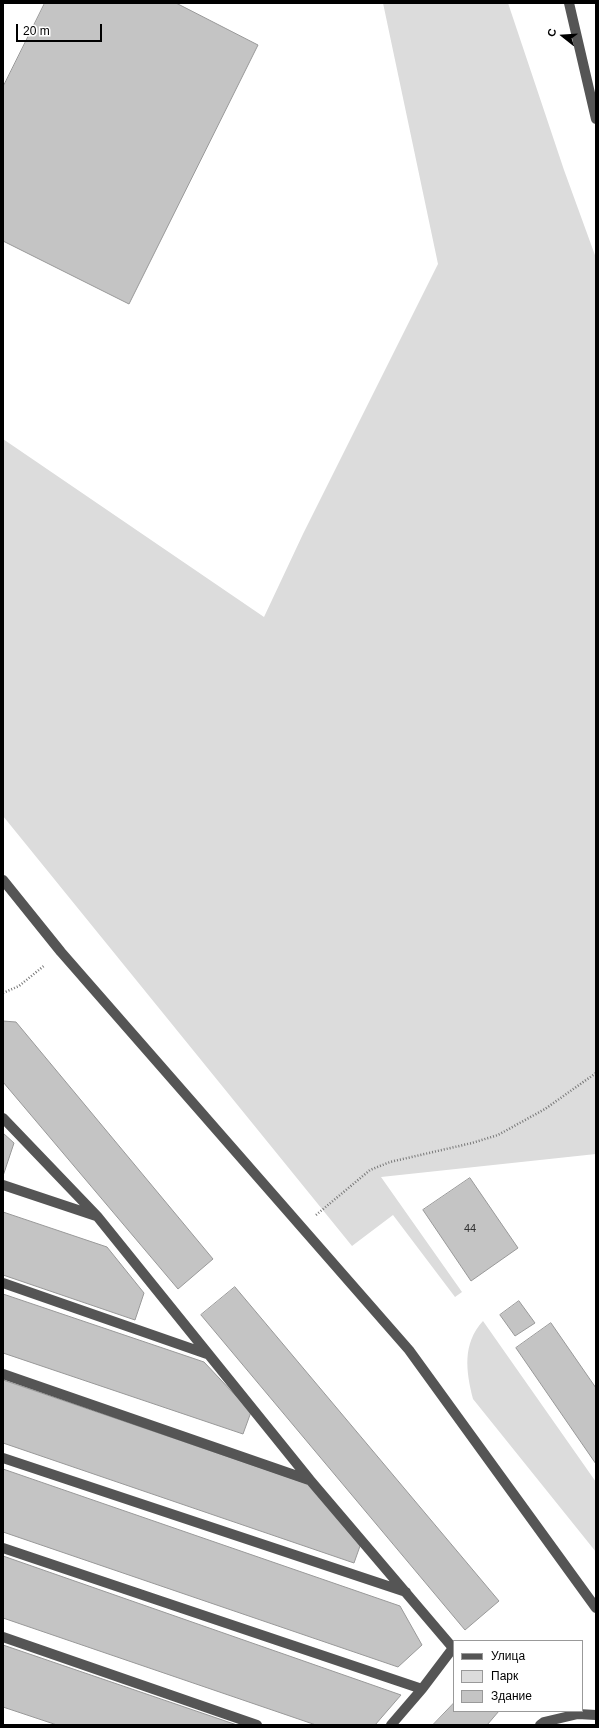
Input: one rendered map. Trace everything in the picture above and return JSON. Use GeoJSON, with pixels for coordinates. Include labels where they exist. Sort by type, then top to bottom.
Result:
{"type":"FeatureCollection","features":[{"type":"Feature","properties":{"kind":"street"},"geometry":{"type":"LineString","coordinates":[[569,3],[593,94],[596,119]]}},
{"type":"Feature","properties":{"kind":"street"},"geometry":{"type":"LineString","coordinates":[[3,880],[61,952],[409,1350],[596,1608]]}},
{"type":"Feature","properties":{"kind":"street"},"geometry":{"type":"LineString","coordinates":[[3,1118],[97,1216],[310,1480],[453,1648],[422,1690],[390,1725]]}},
{"type":"Feature","properties":{"kind":"street"},"geometry":{"type":"LineString","coordinates":[[3,1185],[97,1216]]}},
{"type":"Feature","properties":{"kind":"street"},"geometry":{"type":"LineString","coordinates":[[3,1283],[208,1354]]}},
{"type":"Feature","properties":{"kind":"street"},"geometry":{"type":"LineString","coordinates":[[3,1374],[310,1480]]}},
{"type":"Feature","properties":{"kind":"street"},"geometry":{"type":"LineString","coordinates":[[3,1458],[406,1592]]}},
{"type":"Feature","properties":{"kind":"street"},"geometry":{"type":"LineString","coordinates":[[3,1548],[422,1690]]}},
{"type":"Feature","properties":{"kind":"street"},"geometry":{"type":"LineString","coordinates":[[3,1638],[257,1725]]}},
{"type":"Feature","properties":{"kind":"street"},"geometry":{"type":"LineString","coordinates":[[540,1725],[544,1722],[578,1714],[596,1715]]}},
{"type":"Feature","properties":{"kind":"path"},"geometry":{"type":"LineString","coordinates":[[3,993],[19,986],[61,952]]}},
{"type":"Feature","properties":{"kind":"path"},"geometry":{"type":"LineString","coordinates":[[302,1227],[370,1170],[390,1162],[472,1143],[498,1135],[545,1109],[596,1073]]}},
{"type":"Feature","properties":{"kind":"green space"},"geometry":{"type":"Polygon","coordinates":[[[383,3],[508,3],[564,170],[596,258],[596,1154],[381,1177],[462,1292],[455,1297],[393,1215],[352,1246],[3,816],[3,439],[264,617],[303,534],[438,264],[383,3]]]}},
{"type":"Feature","properties":{"kind":"green space"},"geometry":{"type":"Polygon","coordinates":[[[483,1321],[596,1482],[596,1552],[473,1399],[468,1368],[469,1348],[476,1330],[483,1321]]]}},
{"type":"Feature","properties":{"kind":"building"},"geometry":{"type":"Polygon","coordinates":[[[45,3],[176,3],[258,45],[129,304],[3,241],[3,87],[45,3]]]}},
{"type":"Feature","properties":{"kind":"building"},"geometry":{"type":"Polygon","coordinates":[[[3,1021],[16,1022],[213,1259],[178,1289],[3,1082],[3,1021]]]}},
{"type":"Feature","properties":{"kind":"building"},"geometry":{"type":"Polygon","coordinates":[[[3,1133],[14,1143],[3,1176],[3,1133]]]}},
{"type":"Feature","properties":{"kind":"building"},"geometry":{"type":"Polygon","coordinates":[[[470,1178],[518,1248],[471,1281],[423,1210],[470,1178]]]}},
{"type":"Feature","properties":{"kind":"building"},"geometry":{"type":"Polygon","coordinates":[[[3,1212],[107,1247],[144,1293],[135,1320],[3,1275],[3,1212]]]}},
{"type":"Feature","properties":{"kind":"building"},"geometry":{"type":"Polygon","coordinates":[[[235,1287],[499,1601],[465,1630],[201,1315],[235,1287]]]}},
{"type":"Feature","properties":{"kind":"building"},"geometry":{"type":"Polygon","coordinates":[[[3,1294],[204,1362],[251,1412],[243,1434],[3,1353],[3,1294]]]}},
{"type":"Feature","properties":{"kind":"building"},"geometry":{"type":"Polygon","coordinates":[[[519,1301],[535,1323],[515,1336],[500,1315],[519,1301]]]}},
{"type":"Feature","properties":{"kind":"building"},"geometry":{"type":"Polygon","coordinates":[[[551,1323],[596,1388],[596,1464],[516,1348],[551,1323]]]}},
{"type":"Feature","properties":{"kind":"building"},"geometry":{"type":"Polygon","coordinates":[[[3,1380],[311,1485],[360,1546],[354,1563],[3,1443],[3,1380]]]}},
{"type":"Feature","properties":{"kind":"building"},"geometry":{"type":"Polygon","coordinates":[[[3,1469],[400,1606],[422,1645],[398,1667],[3,1532],[3,1469]]]}},
{"type":"Feature","properties":{"kind":"building"},"geometry":{"type":"Polygon","coordinates":[[[3,1556],[401,1695],[375,1725],[316,1725],[3,1618],[3,1556]]]}},
{"type":"Feature","properties":{"kind":"building"},"geometry":{"type":"Polygon","coordinates":[[[3,1645],[237,1725],[57,1725],[3,1707],[3,1645]]]}},
{"type":"Feature","properties":{"kind":"building"},"geometry":{"type":"Polygon","coordinates":[[[453,1704],[453,1712],[498,1712],[487,1725],[433,1725],[453,1704]]]}}]}
